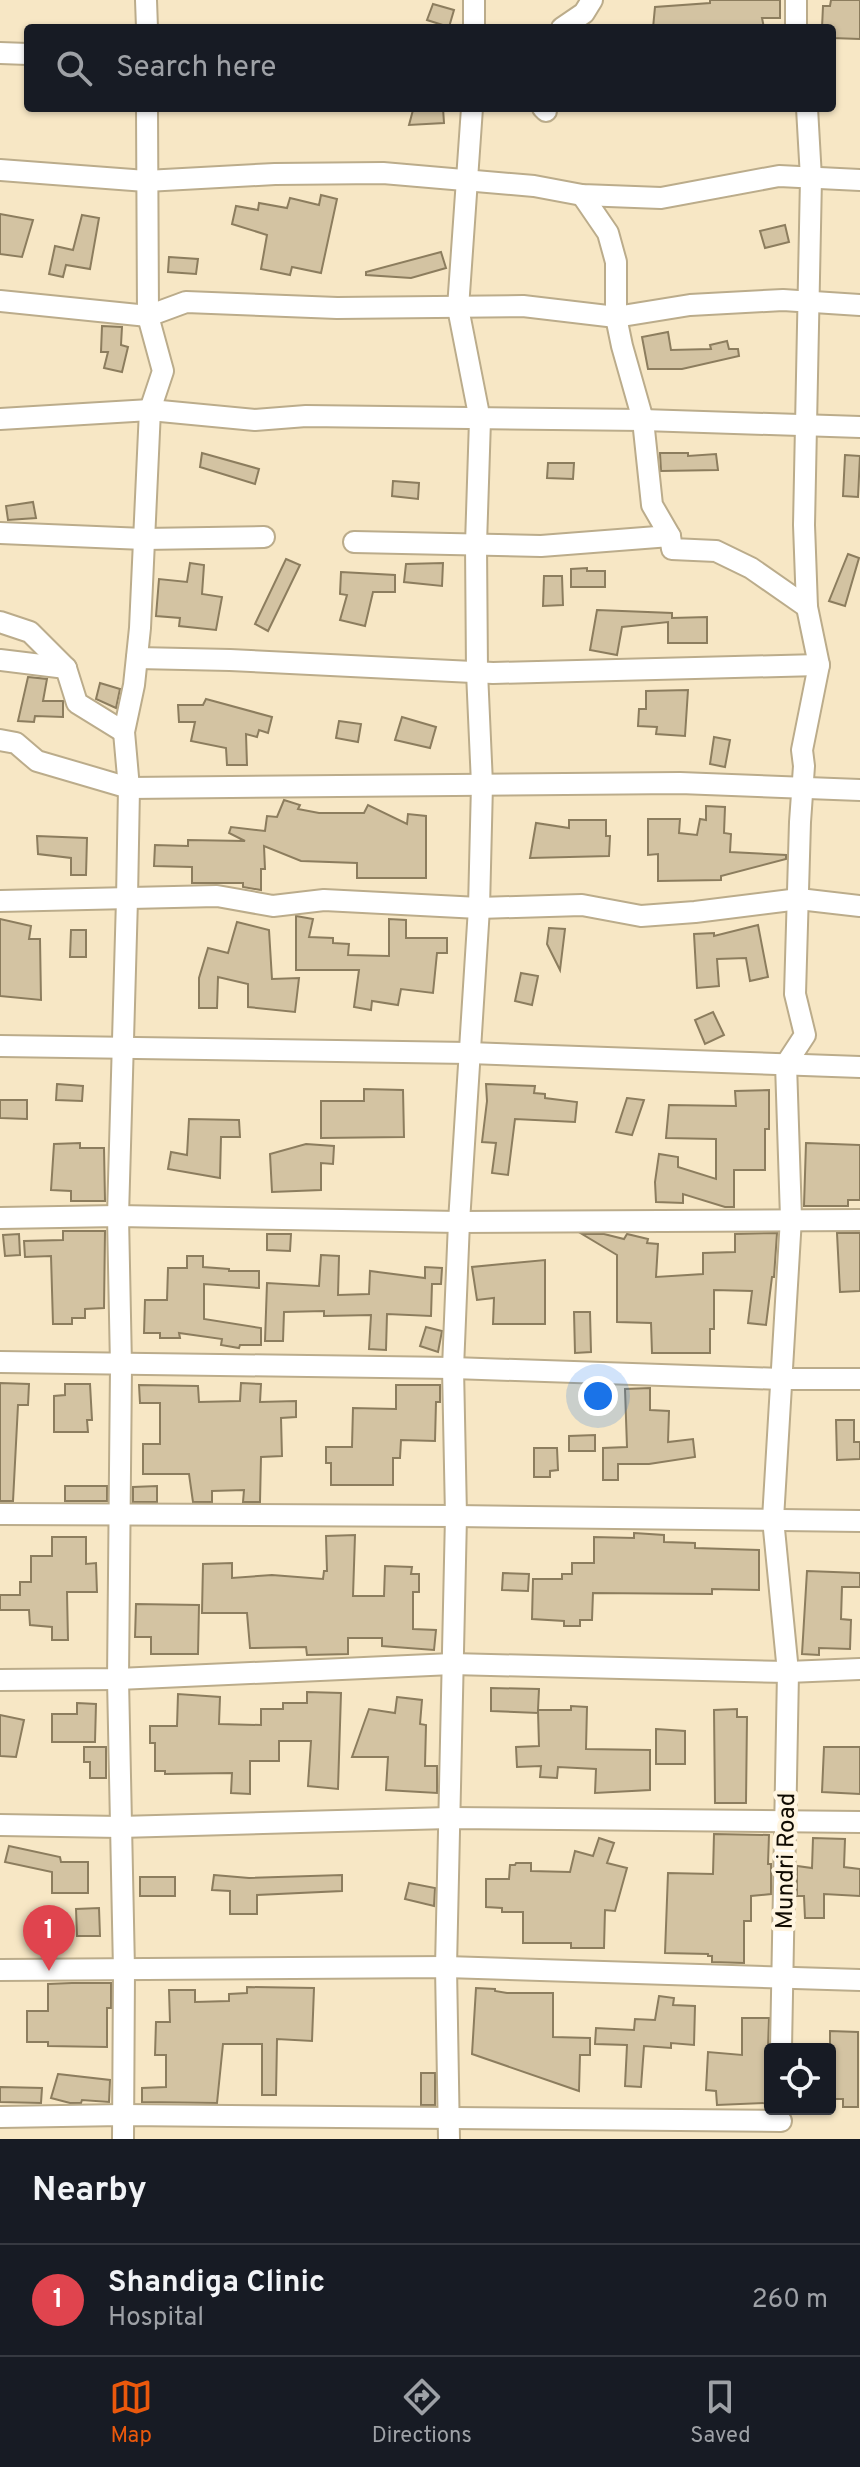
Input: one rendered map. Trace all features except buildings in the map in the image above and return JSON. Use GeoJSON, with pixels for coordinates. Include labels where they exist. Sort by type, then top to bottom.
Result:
{"type":"FeatureCollection","features":[{"type":"Feature","properties":{"kind":"street"},"geometry":{"type":"LineString","coordinates":[[146,0],[147,24]]}},
{"type":"Feature","properties":{"kind":"street"},"geometry":{"type":"LineString","coordinates":[[474,0],[474,24]]}},
{"type":"Feature","properties":{"kind":"street"},"geometry":{"type":"LineString","coordinates":[[568,24],[584,13],[592,0]]}},
{"type":"Feature","properties":{"kind":"street"},"geometry":{"type":"LineString","coordinates":[[796,0],[796,24]]}},
{"type":"Feature","properties":{"kind":"street"},"geometry":{"type":"LineString","coordinates":[[0,53],[24,54]]}},
{"type":"Feature","properties":{"kind":"street"},"geometry":{"type":"LineString","coordinates":[[123,2139],[124,1970],[118,1679],[121,1366],[118,1216],[129,788],[124,732],[137,658],[150,410],[163,371],[148,316],[147,112]]}},
{"type":"Feature","properties":{"kind":"street"},"geometry":{"type":"LineString","coordinates":[[449,2139],[446,1967],[456,1516],[453,1368],[479,908],[482,784],[476,544],[480,420],[458,308],[472,112]]}},
{"type":"Feature","properties":{"kind":"street"},"geometry":{"type":"LineString","coordinates":[[786,1064],[805,1035],[795,994],[802,750],[819,665],[807,607],[805,426],[811,178],[807,112]]}},
{"type":"Feature","properties":{"kind":"street"},"geometry":{"type":"LineString","coordinates":[[0,170],[146,181],[367,173],[534,186],[582,195],[661,198],[779,176],[860,180]]}},
{"type":"Feature","properties":{"kind":"street"},"geometry":{"type":"LineString","coordinates":[[582,195],[608,233],[616,262],[616,317],[643,420],[652,505],[670,536],[672,549],[716,551],[751,568],[807,607]]}},
{"type":"Feature","properties":{"kind":"street"},"geometry":{"type":"LineString","coordinates":[[0,301],[148,316],[186,302],[337,308],[523,306],[616,317],[690,305],[783,300],[860,305]]}},
{"type":"Feature","properties":{"kind":"street"},"geometry":{"type":"LineString","coordinates":[[0,419],[150,410],[255,420],[306,416],[643,420],[860,427]]}},
{"type":"Feature","properties":{"kind":"street"},"geometry":{"type":"LineString","coordinates":[[0,533],[144,539],[264,537]]}},
{"type":"Feature","properties":{"kind":"street"},"geometry":{"type":"LineString","coordinates":[[354,542],[541,546],[670,536]]}},
{"type":"Feature","properties":{"kind":"street"},"geometry":{"type":"LineString","coordinates":[[0,622],[30,632],[66,668],[77,703],[124,732]]}},
{"type":"Feature","properties":{"kind":"street"},"geometry":{"type":"LineString","coordinates":[[137,658],[477,672],[819,665]]}},
{"type":"Feature","properties":{"kind":"street"},"geometry":{"type":"LineString","coordinates":[[0,660],[66,668]]}},
{"type":"Feature","properties":{"kind":"street"},"geometry":{"type":"LineString","coordinates":[[0,740],[16,743],[37,761],[129,788],[680,783],[860,790]]}},
{"type":"Feature","properties":{"kind":"street"},"geometry":{"type":"LineString","coordinates":[[0,901],[217,896],[273,906],[324,900],[479,908],[582,905],[641,916],[799,899],[860,906]]}},
{"type":"Feature","properties":{"kind":"street"},"geometry":{"type":"LineString","coordinates":[[0,1046],[469,1053],[860,1067]]}},
{"type":"Feature","properties":{"kind":"street","name":"Mundri Road"},"geometry":{"type":"LineString","coordinates":[[781,2043],[788,1672],[773,1519],[791,1218],[786,1064]]}},
{"type":"Feature","properties":{"kind":"street"},"geometry":{"type":"LineString","coordinates":[[0,1218],[118,1216],[459,1222],[860,1220]]}},
{"type":"Feature","properties":{"kind":"street"},"geometry":{"type":"LineString","coordinates":[[0,1362],[453,1368],[860,1379]]}},
{"type":"Feature","properties":{"kind":"street"},"geometry":{"type":"LineString","coordinates":[[0,1514],[860,1521]]}},
{"type":"Feature","properties":{"kind":"street"},"geometry":{"type":"LineString","coordinates":[[0,1680],[118,1679],[452,1664],[788,1672],[860,1669]]}},
{"type":"Feature","properties":{"kind":"street"},"geometry":{"type":"LineString","coordinates":[[0,1825],[120,1827],[449,1818],[860,1822]]}},
{"type":"Feature","properties":{"kind":"street"},"geometry":{"type":"LineString","coordinates":[[0,1970],[446,1967],[860,1980]]}},
{"type":"Feature","properties":{"kind":"street"},"geometry":{"type":"LineString","coordinates":[[0,2117],[123,2115],[781,2123]]}},
{"type":"Feature","properties":{"kind":"place","name":"Shandiga Clinic"},"geometry":{"type":"Point","coordinates":[49,1971]}}]}
